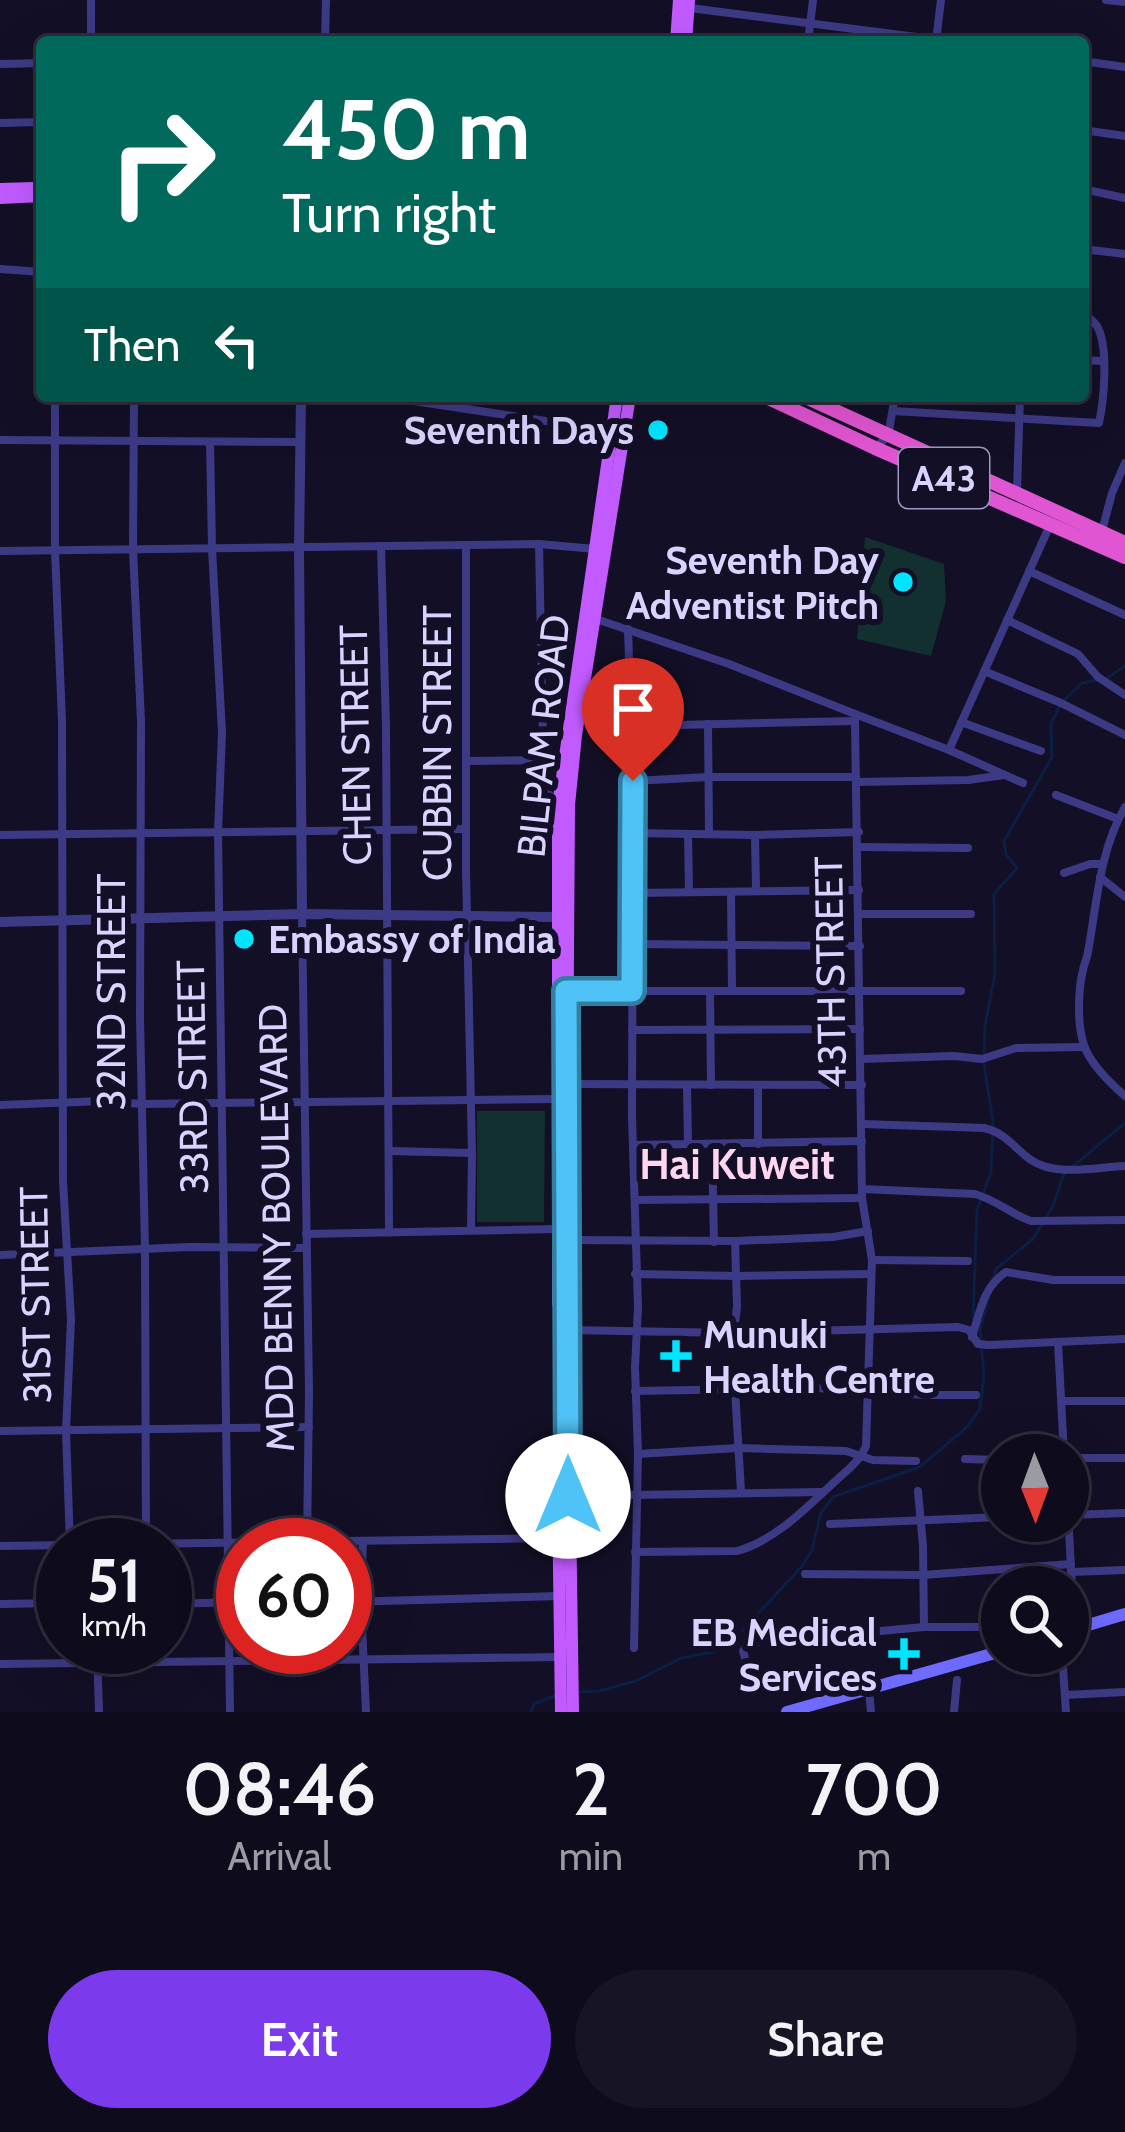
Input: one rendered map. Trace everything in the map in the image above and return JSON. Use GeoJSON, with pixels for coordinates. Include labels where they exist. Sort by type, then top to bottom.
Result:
{"type":"FeatureCollection","features":[{"type":"Feature","properties":{"kind":"highway","name":"A43"},"geometry":{"type":"LineString","coordinates":[[777,402],[1125,557]]}},
{"type":"Feature","properties":{"kind":"highway","name":"A43"},"geometry":{"type":"LineString","coordinates":[[816,402],[1125,543]]}},
{"type":"Feature","properties":{"kind":"main road"},"geometry":{"type":"LineString","coordinates":[[682,36],[685,3]]}},
{"type":"Feature","properties":{"kind":"main road"},"geometry":{"type":"LineString","coordinates":[[0,193],[36,192]]}},
{"type":"Feature","properties":{"kind":"main road","name":"BILPAM ROAD"},"geometry":{"type":"LineString","coordinates":[[566,1659],[557,1099],[568,805],[595,549],[616,402]]}},
{"type":"Feature","properties":{"kind":"main road","name":"BILPAM ROAD"},"geometry":{"type":"LineString","coordinates":[[566,1659],[560,1538],[567,1330],[561,1234],[567,1084],[558,917],[558,805],[629,402]]}},
{"type":"Feature","properties":{"kind":"main road"},"geometry":{"type":"LineString","coordinates":[[1089,1624],[1125,1614]]}},
{"type":"Feature","properties":{"kind":"main road"},"geometry":{"type":"LineString","coordinates":[[787,1712],[981,1657]]}},
{"type":"Feature","properties":{"kind":"main road"},"geometry":{"type":"LineString","coordinates":[[561,1712],[566,1659]]}},
{"type":"Feature","properties":{"kind":"main road"},"geometry":{"type":"LineString","coordinates":[[566,1659],[573,1712]]}},
{"type":"Feature","properties":{"kind":"street"},"geometry":{"type":"LineString","coordinates":[[91,0],[91,36]]}},
{"type":"Feature","properties":{"kind":"street"},"geometry":{"type":"LineString","coordinates":[[325,36],[326,0]]}},
{"type":"Feature","properties":{"kind":"street"},"geometry":{"type":"LineString","coordinates":[[809,36],[813,0]]}},
{"type":"Feature","properties":{"kind":"street"},"geometry":{"type":"LineString","coordinates":[[936,36],[940,0]]}},
{"type":"Feature","properties":{"kind":"street"},"geometry":{"type":"LineString","coordinates":[[1106,0],[1125,2]]}},
{"type":"Feature","properties":{"kind":"street"},"geometry":{"type":"LineString","coordinates":[[685,3],[748,17],[908,36]]}},
{"type":"Feature","properties":{"kind":"street"},"geometry":{"type":"LineString","coordinates":[[1089,62],[1125,68]]}},
{"type":"Feature","properties":{"kind":"street"},"geometry":{"type":"LineString","coordinates":[[0,64],[36,63]]}},
{"type":"Feature","properties":{"kind":"street"},"geometry":{"type":"LineString","coordinates":[[0,123],[36,122]]}},
{"type":"Feature","properties":{"kind":"street"},"geometry":{"type":"LineString","coordinates":[[1089,131],[1125,136]]}},
{"type":"Feature","properties":{"kind":"street"},"geometry":{"type":"LineString","coordinates":[[1089,190],[1125,198]]}},
{"type":"Feature","properties":{"kind":"street"},"geometry":{"type":"LineString","coordinates":[[1089,250],[1125,254]]}},
{"type":"Feature","properties":{"kind":"street"},"geometry":{"type":"LineString","coordinates":[[0,268],[36,271]]}},
{"type":"Feature","properties":{"kind":"street"},"geometry":{"type":"LineString","coordinates":[[893,411],[1099,423],[1101,338],[1089,319]]}},
{"type":"Feature","properties":{"kind":"street"},"geometry":{"type":"LineString","coordinates":[[1089,360],[1102,361]]}},
{"type":"Feature","properties":{"kind":"street","name":"31ST STREET"},"geometry":{"type":"LineString","coordinates":[[55,402],[62,721],[62,1103],[71,1320],[66,1431],[69,1518]]}},
{"type":"Feature","properties":{"kind":"street","name":"32ND STREET"},"geometry":{"type":"LineString","coordinates":[[134,402],[146,1518]]}},
{"type":"Feature","properties":{"kind":"street"},"geometry":{"type":"LineString","coordinates":[[301,402],[302,914]]}},
{"type":"Feature","properties":{"kind":"street"},"geometry":{"type":"LineString","coordinates":[[448,402],[614,431]]}},
{"type":"Feature","properties":{"kind":"street"},"geometry":{"type":"LineString","coordinates":[[888,436],[894,402]]}},
{"type":"Feature","properties":{"kind":"street"},"geometry":{"type":"LineString","coordinates":[[1017,491],[1019,402]]}},
{"type":"Feature","properties":{"kind":"street","name":"A43"},"geometry":{"type":"LineString","coordinates":[[875,448],[888,436]]}},
{"type":"Feature","properties":{"kind":"street"},"geometry":{"type":"LineString","coordinates":[[0,440],[300,442]]}},
{"type":"Feature","properties":{"kind":"street","name":"33RD STREET"},"geometry":{"type":"LineString","coordinates":[[210,442],[221,733],[218,832],[227,1518]]}},
{"type":"Feature","properties":{"kind":"street"},"geometry":{"type":"LineString","coordinates":[[1102,533],[1125,463]]}},
{"type":"Feature","properties":{"kind":"street"},"geometry":{"type":"LineString","coordinates":[[949,750],[1051,524]]}},
{"type":"Feature","properties":{"kind":"street"},"geometry":{"type":"LineString","coordinates":[[0,550],[466,544],[595,549]]}},
{"type":"Feature","properties":{"kind":"street","name":"CUBBIN STREET"},"geometry":{"type":"LineString","coordinates":[[466,544],[471,1228]]}},
{"type":"Feature","properties":{"kind":"street"},"geometry":{"type":"LineString","coordinates":[[539,544],[544,788],[558,805]]}},
{"type":"Feature","properties":{"kind":"street","name":"CHEN STREET"},"geometry":{"type":"LineString","coordinates":[[381,545],[389,1232]]}},
{"type":"Feature","properties":{"kind":"street"},"geometry":{"type":"LineString","coordinates":[[1029,572],[1125,615]]}},
{"type":"Feature","properties":{"kind":"street"},"geometry":{"type":"LineString","coordinates":[[590,617],[729,664],[1023,783]]}},
{"type":"Feature","properties":{"kind":"street"},"geometry":{"type":"LineString","coordinates":[[1007,620],[1078,654],[1098,677],[1125,695]]}},
{"type":"Feature","properties":{"kind":"street"},"geometry":{"type":"LineString","coordinates":[[628,629],[638,1333],[634,1648]]}},
{"type":"Feature","properties":{"kind":"street"},"geometry":{"type":"LineString","coordinates":[[984,671],[1125,735]]}},
{"type":"Feature","properties":{"kind":"street"},"geometry":{"type":"LineString","coordinates":[[632,726],[855,717]]}},
{"type":"Feature","properties":{"kind":"street","name":"43TH STREET"},"geometry":{"type":"LineString","coordinates":[[855,717],[862,1193],[872,1260],[866,1446],[861,1456]]}},
{"type":"Feature","properties":{"kind":"street"},"geometry":{"type":"LineString","coordinates":[[962,722],[1042,751]]}},
{"type":"Feature","properties":{"kind":"street"},"geometry":{"type":"LineString","coordinates":[[708,724],[709,832]]}},
{"type":"Feature","properties":{"kind":"street"},"geometry":{"type":"LineString","coordinates":[[468,761],[544,760]]}},
{"type":"Feature","properties":{"kind":"street"},"geometry":{"type":"LineString","coordinates":[[633,781],[708,777],[968,780],[1005,775]]}},
{"type":"Feature","properties":{"kind":"street"},"geometry":{"type":"LineString","coordinates":[[1056,795],[1118,819]]}},
{"type":"Feature","properties":{"kind":"street"},"geometry":{"type":"LineString","coordinates":[[1125,808],[1099,876],[1082,972],[1080,1015],[1084,1047],[1108,1082],[1125,1096]]}},
{"type":"Feature","properties":{"kind":"street"},"geometry":{"type":"LineString","coordinates":[[0,835],[466,829]]}},
{"type":"Feature","properties":{"kind":"street"},"geometry":{"type":"LineString","coordinates":[[633,833],[859,832]]}},
{"type":"Feature","properties":{"kind":"street"},"geometry":{"type":"LineString","coordinates":[[688,834],[689,891]]}},
{"type":"Feature","properties":{"kind":"street"},"geometry":{"type":"LineString","coordinates":[[755,835],[756,890]]}},
{"type":"Feature","properties":{"kind":"street"},"geometry":{"type":"LineString","coordinates":[[859,847],[968,848]]}},
{"type":"Feature","properties":{"kind":"street"},"geometry":{"type":"LineString","coordinates":[[1064,874],[1102,864]]}},
{"type":"Feature","properties":{"kind":"street"},"geometry":{"type":"LineString","coordinates":[[1099,876],[1125,897]]}},
{"type":"Feature","properties":{"kind":"street"},"geometry":{"type":"LineString","coordinates":[[634,893],[859,890]]}},
{"type":"Feature","properties":{"kind":"street"},"geometry":{"type":"LineString","coordinates":[[731,893],[732,991]]}},
{"type":"Feature","properties":{"kind":"street"},"geometry":{"type":"LineString","coordinates":[[0,922],[302,914],[558,917]]}},
{"type":"Feature","properties":{"kind":"street","name":"MDD BENNY BOULEVARD"},"geometry":{"type":"LineString","coordinates":[[302,914],[307,1518]]}},
{"type":"Feature","properties":{"kind":"street"},"geometry":{"type":"LineString","coordinates":[[860,914],[971,914]]}},
{"type":"Feature","properties":{"kind":"street"},"geometry":{"type":"LineString","coordinates":[[632,944],[860,946]]}},
{"type":"Feature","properties":{"kind":"street"},"geometry":{"type":"LineString","coordinates":[[562,991],[961,991]]}},
{"type":"Feature","properties":{"kind":"street"},"geometry":{"type":"LineString","coordinates":[[710,991],[711,1085]]}},
{"type":"Feature","properties":{"kind":"street"},"geometry":{"type":"LineString","coordinates":[[632,1030],[860,1029]]}},
{"type":"Feature","properties":{"kind":"street"},"geometry":{"type":"LineString","coordinates":[[861,1058],[984,1058],[1016,1048],[1084,1047]]}},
{"type":"Feature","properties":{"kind":"street"},"geometry":{"type":"LineString","coordinates":[[567,1084],[862,1085]]}},
{"type":"Feature","properties":{"kind":"street"},"geometry":{"type":"LineString","coordinates":[[687,1085],[688,1144]]}},
{"type":"Feature","properties":{"kind":"street"},"geometry":{"type":"LineString","coordinates":[[758,1086],[758,1144]]}},
{"type":"Feature","properties":{"kind":"street"},"geometry":{"type":"LineString","coordinates":[[0,1105],[557,1099]]}},
{"type":"Feature","properties":{"kind":"street"},"geometry":{"type":"LineString","coordinates":[[862,1124],[985,1128],[1001,1133],[1044,1167],[1125,1166]]}},
{"type":"Feature","properties":{"kind":"street"},"geometry":{"type":"LineString","coordinates":[[633,1145],[862,1141]]}},
{"type":"Feature","properties":{"kind":"street"},"geometry":{"type":"LineString","coordinates":[[712,1145],[714,1241]]}},
{"type":"Feature","properties":{"kind":"street"},"geometry":{"type":"LineString","coordinates":[[390,1150],[472,1153]]}},
{"type":"Feature","properties":{"kind":"street"},"geometry":{"type":"LineString","coordinates":[[634,1200],[975,1194],[1031,1221],[1125,1220]]}},
{"type":"Feature","properties":{"kind":"street"},"geometry":{"type":"LineString","coordinates":[[306,1234],[471,1228],[636,1242],[832,1237],[868,1231]]}},
{"type":"Feature","properties":{"kind":"street"},"geometry":{"type":"LineString","coordinates":[[734,1333],[735,1241]]}},
{"type":"Feature","properties":{"kind":"street"},"geometry":{"type":"LineString","coordinates":[[0,1255],[306,1248]]}},
{"type":"Feature","properties":{"kind":"street"},"geometry":{"type":"LineString","coordinates":[[872,1260],[968,1261]]}},
{"type":"Feature","properties":{"kind":"street"},"geometry":{"type":"LineString","coordinates":[[979,1342],[987,1291],[1006,1272],[1053,1280],[1125,1280]]}},
{"type":"Feature","properties":{"kind":"street"},"geometry":{"type":"LineString","coordinates":[[635,1274],[871,1274]]}},
{"type":"Feature","properties":{"kind":"street"},"geometry":{"type":"LineString","coordinates":[[567,1330],[734,1333],[958,1327],[969,1330],[979,1342]]}},
{"type":"Feature","properties":{"kind":"street"},"geometry":{"type":"LineString","coordinates":[[979,1342],[1125,1340]]}},
{"type":"Feature","properties":{"kind":"street"},"geometry":{"type":"LineString","coordinates":[[1058,1342],[1064,1434]]}},
{"type":"Feature","properties":{"kind":"street"},"geometry":{"type":"LineString","coordinates":[[635,1391],[817,1388],[976,1395]]}},
{"type":"Feature","properties":{"kind":"street"},"geometry":{"type":"LineString","coordinates":[[735,1389],[741,1492]]}},
{"type":"Feature","properties":{"kind":"street"},"geometry":{"type":"LineString","coordinates":[[1062,1401],[1125,1401]]}},
{"type":"Feature","properties":{"kind":"street"},"geometry":{"type":"LineString","coordinates":[[0,1431],[309,1427]]}},
{"type":"Feature","properties":{"kind":"street"},"geometry":{"type":"LineString","coordinates":[[638,1454],[737,1448],[846,1450],[873,1460],[916,1462]]}},
{"type":"Feature","properties":{"kind":"street"},"geometry":{"type":"LineString","coordinates":[[635,1552],[750,1547],[768,1538],[861,1456]]}},
{"type":"Feature","properties":{"kind":"street"},"geometry":{"type":"LineString","coordinates":[[1089,1457],[1125,1458]]}},
{"type":"Feature","properties":{"kind":"street"},"geometry":{"type":"LineString","coordinates":[[965,1459],[981,1459]]}},
{"type":"Feature","properties":{"kind":"street"},"geometry":{"type":"LineString","coordinates":[[918,1491],[924,1627]]}},
{"type":"Feature","properties":{"kind":"street"},"geometry":{"type":"LineString","coordinates":[[563,1496],[822,1492]]}},
{"type":"Feature","properties":{"kind":"street"},"geometry":{"type":"LineString","coordinates":[[1089,1514],[1125,1514]]}},
{"type":"Feature","properties":{"kind":"street"},"geometry":{"type":"LineString","coordinates":[[830,1524],[981,1518]]}},
{"type":"Feature","properties":{"kind":"street"},"geometry":{"type":"LineString","coordinates":[[372,1541],[560,1538]]}},
{"type":"Feature","properties":{"kind":"street"},"geometry":{"type":"LineString","coordinates":[[0,1546],[36,1545]]}},
{"type":"Feature","properties":{"kind":"street"},"geometry":{"type":"LineString","coordinates":[[1089,1569],[1125,1570]]}},
{"type":"Feature","properties":{"kind":"street"},"geometry":{"type":"LineString","coordinates":[[805,1574],[981,1572]]}},
{"type":"Feature","properties":{"kind":"street"},"geometry":{"type":"LineString","coordinates":[[372,1603],[560,1596]]}},
{"type":"Feature","properties":{"kind":"street"},"geometry":{"type":"LineString","coordinates":[[0,1604],[36,1603]]}},
{"type":"Feature","properties":{"kind":"street"},"geometry":{"type":"LineString","coordinates":[[751,1680],[743,1652],[748,1643],[924,1627],[981,1627]]}},
{"type":"Feature","properties":{"kind":"street"},"geometry":{"type":"LineString","coordinates":[[372,1659],[566,1659]]}},
{"type":"Feature","properties":{"kind":"street"},"geometry":{"type":"LineString","coordinates":[[0,1664],[36,1664]]}},
{"type":"Feature","properties":{"kind":"street"},"geometry":{"type":"LineString","coordinates":[[97,1674],[98,1712]]}},
{"type":"Feature","properties":{"kind":"street","name":"33RD STREET"},"geometry":{"type":"LineString","coordinates":[[229,1674],[230,1712]]}},
{"type":"Feature","properties":{"kind":"street"},"geometry":{"type":"LineString","coordinates":[[365,1674],[366,1712]]}},
{"type":"Feature","properties":{"kind":"street"},"geometry":{"type":"LineString","coordinates":[[1064,1674],[1066,1712]]}},
{"type":"Feature","properties":{"kind":"street"},"geometry":{"type":"LineString","coordinates":[[954,1712],[957,1680]]}},
{"type":"Feature","properties":{"kind":"street"},"geometry":{"type":"LineString","coordinates":[[868,1689],[871,1712]]}},
{"type":"Feature","properties":{"kind":"street"},"geometry":{"type":"LineString","coordinates":[[1065,1695],[1125,1692]]}},
{"type":"Feature","properties":{"kind":"green space","name":"Seventh Day Adventist Pitch"},"geometry":{"type":"Polygon","coordinates":[[[865,537],[944,564],[946,601],[931,656],[857,639],[865,537]]]}},
{"type":"Feature","properties":{"kind":"green space"},"geometry":{"type":"Polygon","coordinates":[[[477,1111],[545,1111],[544,1222],[477,1222],[477,1111]]]}},
{"type":"Feature","properties":{"kind":"waterway"},"geometry":{"type":"LineString","coordinates":[[1107,678],[1125,666]]}},
{"type":"Feature","properties":{"kind":"waterway"},"geometry":{"type":"LineString","coordinates":[[984,1053],[995,974],[994,894],[1017,868],[1006,854],[1004,841],[1052,757],[1051,725],[1061,703],[1082,683],[1097,680]]}},
{"type":"Feature","properties":{"kind":"waterway"},"geometry":{"type":"LineString","coordinates":[[973,1319],[977,1210],[991,1172],[993,1122],[984,1063]]}},
{"type":"Feature","properties":{"kind":"waterway"},"geometry":{"type":"LineString","coordinates":[[1071,1168],[1125,1123]]}},
{"type":"Feature","properties":{"kind":"waterway"},"geometry":{"type":"LineString","coordinates":[[994,1277],[996,1269],[1033,1239],[1053,1206],[1064,1174]]}},
{"type":"Feature","properties":{"kind":"waterway"},"geometry":{"type":"LineString","coordinates":[[578,1692],[636,1681],[681,1658],[714,1652],[733,1641],[802,1566],[812,1550],[821,1513],[833,1497],[920,1467],[967,1427],[980,1409],[984,1376],[980,1329],[989,1298]]}},
{"type":"Feature","properties":{"kind":"waterway"},"geometry":{"type":"LineString","coordinates":[[531,1712],[534,1704],[557,1695]]}},
{"type":"Feature","properties":{"kind":"place","name":"Seventh Days"},"geometry":{"type":"Point","coordinates":[658,430]}},
{"type":"Feature","properties":{"kind":"place","name":"Seventh Day Adventist Pitch"},"geometry":{"type":"Point","coordinates":[903,582]}},
{"type":"Feature","properties":{"kind":"place","name":"Embassy of India"},"geometry":{"type":"Point","coordinates":[244,939]}},
{"type":"Feature","properties":{"kind":"place","name":"Munuki Health Centre"},"geometry":{"type":"Point","coordinates":[676,1356]}},
{"type":"Feature","properties":{"kind":"place","name":"EB Medical Services"},"geometry":{"type":"Point","coordinates":[904,1654]}},
{"type":"Feature","properties":{"kind":"district","name":"Hai Kuweit"},"geometry":{"type":"Point","coordinates":[737,1164]}},
{"type":"Feature","properties":{"kind":"route"},"geometry":{"type":"LineString","coordinates":[[568,1496],[566,991],[632,991],[633,781]]}}]}
